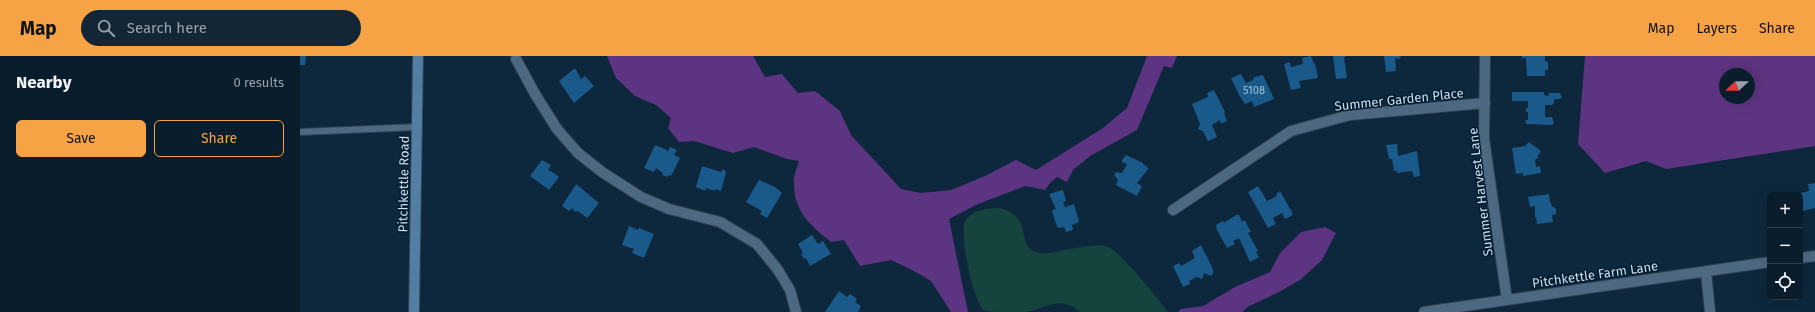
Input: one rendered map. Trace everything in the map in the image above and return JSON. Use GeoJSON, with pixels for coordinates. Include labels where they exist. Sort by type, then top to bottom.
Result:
{"type":"FeatureCollection","features":[{"type":"Feature","properties":{"kind":"main road","name":"Pitchkettle Road"},"geometry":{"type":"LineString","coordinates":[[414,312],[418,56]]}},
{"type":"Feature","properties":{"kind":"street","name":"Summer Harvest Lane"},"geometry":{"type":"LineString","coordinates":[[1485,56],[1484,139],[1507,300]]}},
{"type":"Feature","properties":{"kind":"street"},"geometry":{"type":"LineString","coordinates":[[516,59],[535,94],[557,128],[578,153],[602,172],[641,197],[669,209],[720,222],[757,244],[778,270],[790,290],[796,312]]}},
{"type":"Feature","properties":{"kind":"street","name":"Summer Garden Place"},"geometry":{"type":"LineString","coordinates":[[1173,210],[1291,131],[1350,115],[1485,103]]}},
{"type":"Feature","properties":{"kind":"street"},"geometry":{"type":"LineString","coordinates":[[1803,258],[1815,256]]}},
{"type":"Feature","properties":{"kind":"street","name":"Pitchkettle Farm Lane"},"geometry":{"type":"LineString","coordinates":[[1424,312],[1767,262]]}},
{"type":"Feature","properties":{"kind":"street"},"geometry":{"type":"LineString","coordinates":[[1706,271],[1710,312]]}},
{"type":"Feature","properties":{"kind":"lane"},"geometry":{"type":"LineString","coordinates":[[300,132],[416,127]]}},
{"type":"Feature","properties":{"kind":"shaded area"},"geometry":{"type":"Polygon","coordinates":[[[607,56],[753,56],[765,77],[782,74],[798,93],[815,91],[840,111],[851,135],[901,189],[921,193],[951,190],[985,176],[1016,160],[1036,170],[1103,128],[1127,108],[1147,56],[1177,56],[1172,68],[1164,66],[1137,130],[1090,156],[1073,170],[1067,182],[1057,177],[1045,190],[1025,186],[978,204],[949,219],[968,312],[951,312],[931,281],[891,260],[860,266],[844,240],[831,242],[816,230],[800,210],[797,202],[794,178],[799,161],[787,159],[754,147],[733,153],[694,141],[679,142],[668,128],[671,118],[656,105],[635,96],[616,78],[607,56]]]}},
{"type":"Feature","properties":{"kind":"shaded area"},"geometry":{"type":"Polygon","coordinates":[[[1585,56],[1815,56],[1815,146],[1666,169],[1646,161],[1605,173],[1578,144],[1585,56]]]}},
{"type":"Feature","properties":{"kind":"shaded area"},"geometry":{"type":"Polygon","coordinates":[[[999,208],[1010,212],[1017,217],[1021,224],[1026,243],[1029,248],[1035,252],[1047,253],[1093,246],[1108,247],[1130,266],[1168,312],[1080,312],[1073,307],[1060,303],[1026,312],[995,312],[984,310],[976,295],[968,268],[964,240],[965,222],[971,214],[975,212],[999,208]]]}},
{"type":"Feature","properties":{"kind":"shaded area"},"geometry":{"type":"Polygon","coordinates":[[[1325,227],[1336,233],[1322,260],[1300,280],[1249,306],[1242,312],[1178,312],[1181,309],[1203,306],[1235,287],[1270,272],[1280,253],[1301,232],[1325,227]]]}},
{"type":"Feature","properties":{"kind":"building"},"geometry":{"type":"Polygon","coordinates":[[[300,56],[306,56],[305,65],[300,65],[300,56]]]}},
{"type":"Feature","properties":{"kind":"building"},"geometry":{"type":"Polygon","coordinates":[[[1311,56],[1314,64],[1315,63],[1318,78],[1299,81],[1301,88],[1291,90],[1284,64],[1290,62],[1291,67],[1303,64],[1302,58],[1311,56]]]}},
{"type":"Feature","properties":{"kind":"building"},"geometry":{"type":"Polygon","coordinates":[[[1333,56],[1347,56],[1344,57],[1347,78],[1336,79],[1333,56]]]}},
{"type":"Feature","properties":{"kind":"building"},"geometry":{"type":"Polygon","coordinates":[[[1384,56],[1401,56],[1399,59],[1395,58],[1396,71],[1386,72],[1384,56]]]}},
{"type":"Feature","properties":{"kind":"building"},"geometry":{"type":"Polygon","coordinates":[[[1522,56],[1545,56],[1545,61],[1548,62],[1548,70],[1545,70],[1545,76],[1527,76],[1526,58],[1522,58],[1522,56]]]}},
{"type":"Feature","properties":{"kind":"building"},"geometry":{"type":"Polygon","coordinates":[[[575,68],[581,79],[585,76],[594,86],[574,103],[559,81],[575,68]]]}},
{"type":"Feature","properties":{"kind":"building"},"geometry":{"type":"Polygon","coordinates":[[[1241,74],[1246,83],[1253,80],[1254,77],[1263,75],[1274,99],[1254,107],[1252,101],[1245,104],[1231,78],[1241,74]]]}},
{"type":"Feature","properties":{"kind":"building"},"geometry":{"type":"Polygon","coordinates":[[[1214,90],[1225,112],[1227,121],[1221,124],[1220,120],[1212,125],[1217,137],[1208,141],[1203,131],[1198,129],[1200,124],[1192,104],[1208,97],[1207,93],[1214,90]]]}},
{"type":"Feature","properties":{"kind":"building"},"geometry":{"type":"Polygon","coordinates":[[[1512,92],[1544,92],[1544,95],[1549,96],[1549,93],[1560,93],[1562,97],[1560,99],[1554,99],[1554,103],[1552,105],[1545,105],[1545,117],[1552,117],[1554,123],[1552,125],[1526,124],[1525,120],[1528,120],[1528,112],[1526,112],[1526,108],[1528,108],[1528,101],[1512,101],[1512,92]]]}},
{"type":"Feature","properties":{"kind":"building"},"geometry":{"type":"Polygon","coordinates":[[[1529,142],[1541,151],[1538,158],[1535,160],[1536,167],[1540,166],[1541,173],[1523,176],[1523,173],[1516,174],[1512,148],[1525,146],[1529,142]]]}},
{"type":"Feature","properties":{"kind":"building"},"geometry":{"type":"Polygon","coordinates":[[[1397,144],[1398,156],[1417,151],[1420,176],[1414,177],[1412,171],[1397,173],[1397,171],[1394,171],[1392,159],[1389,159],[1386,145],[1397,144]]]}},
{"type":"Feature","properties":{"kind":"building"},"geometry":{"type":"Polygon","coordinates":[[[655,145],[667,150],[667,153],[670,147],[677,150],[674,155],[680,158],[671,176],[669,175],[667,177],[662,175],[663,173],[656,168],[654,172],[644,168],[655,145]]]}},
{"type":"Feature","properties":{"kind":"building"},"geometry":{"type":"Polygon","coordinates":[[[1126,155],[1143,163],[1148,169],[1137,183],[1142,186],[1137,196],[1116,185],[1118,180],[1114,175],[1116,172],[1122,173],[1127,164],[1122,162],[1126,155]]]}},
{"type":"Feature","properties":{"kind":"building"},"geometry":{"type":"Polygon","coordinates":[[[542,160],[551,165],[548,170],[559,177],[549,190],[530,176],[542,160]]]}},
{"type":"Feature","properties":{"kind":"building"},"geometry":{"type":"Polygon","coordinates":[[[702,166],[721,172],[723,169],[725,170],[726,173],[721,191],[706,188],[705,191],[696,187],[702,166]]]}},
{"type":"Feature","properties":{"kind":"building"},"geometry":{"type":"Polygon","coordinates":[[[759,180],[775,187],[782,193],[767,218],[760,214],[762,211],[746,202],[759,180]]]}},
{"type":"Feature","properties":{"kind":"building"},"geometry":{"type":"Polygon","coordinates":[[[1815,183],[1815,208],[1803,211],[1803,192],[1809,191],[1808,184],[1815,183]]]}},
{"type":"Feature","properties":{"kind":"building"},"geometry":{"type":"Polygon","coordinates":[[[576,184],[599,203],[587,218],[578,211],[575,212],[572,208],[569,211],[562,206],[576,184]]]}},
{"type":"Feature","properties":{"kind":"building"},"geometry":{"type":"Polygon","coordinates":[[[1258,186],[1267,201],[1277,196],[1276,194],[1280,191],[1293,214],[1285,219],[1282,213],[1273,218],[1276,224],[1268,228],[1248,192],[1258,186]]]}},
{"type":"Feature","properties":{"kind":"building"},"geometry":{"type":"Polygon","coordinates":[[[1063,190],[1066,201],[1063,202],[1065,207],[1074,204],[1079,222],[1072,225],[1073,230],[1066,232],[1064,227],[1058,228],[1052,210],[1056,209],[1049,194],[1063,190]]]}},
{"type":"Feature","properties":{"kind":"building"},"geometry":{"type":"Polygon","coordinates":[[[1549,194],[1550,203],[1551,202],[1552,207],[1556,209],[1556,214],[1552,215],[1553,222],[1537,224],[1536,217],[1535,218],[1535,206],[1530,207],[1528,197],[1549,194]]]}},
{"type":"Feature","properties":{"kind":"building"},"geometry":{"type":"Polygon","coordinates":[[[1236,215],[1239,215],[1242,222],[1245,220],[1251,232],[1248,233],[1258,251],[1256,252],[1259,257],[1250,262],[1239,238],[1233,241],[1235,244],[1227,248],[1217,230],[1216,225],[1223,221],[1224,223],[1236,215]]]}},
{"type":"Feature","properties":{"kind":"building"},"geometry":{"type":"Polygon","coordinates":[[[629,226],[654,234],[644,258],[632,253],[634,249],[622,245],[629,226]]]}},
{"type":"Feature","properties":{"kind":"building"},"geometry":{"type":"Polygon","coordinates":[[[812,235],[818,244],[823,241],[831,254],[810,266],[806,258],[804,259],[801,254],[803,253],[798,244],[812,235]]]}},
{"type":"Feature","properties":{"kind":"building"},"geometry":{"type":"Polygon","coordinates":[[[1201,245],[1213,269],[1213,274],[1211,276],[1204,273],[1202,279],[1197,277],[1189,281],[1190,284],[1183,287],[1173,266],[1179,263],[1181,266],[1195,258],[1192,251],[1201,245]]]}},
{"type":"Feature","properties":{"kind":"building"},"geometry":{"type":"Polygon","coordinates":[[[839,291],[847,297],[850,294],[857,299],[855,302],[861,306],[858,312],[825,312],[839,291]]]}}]}
